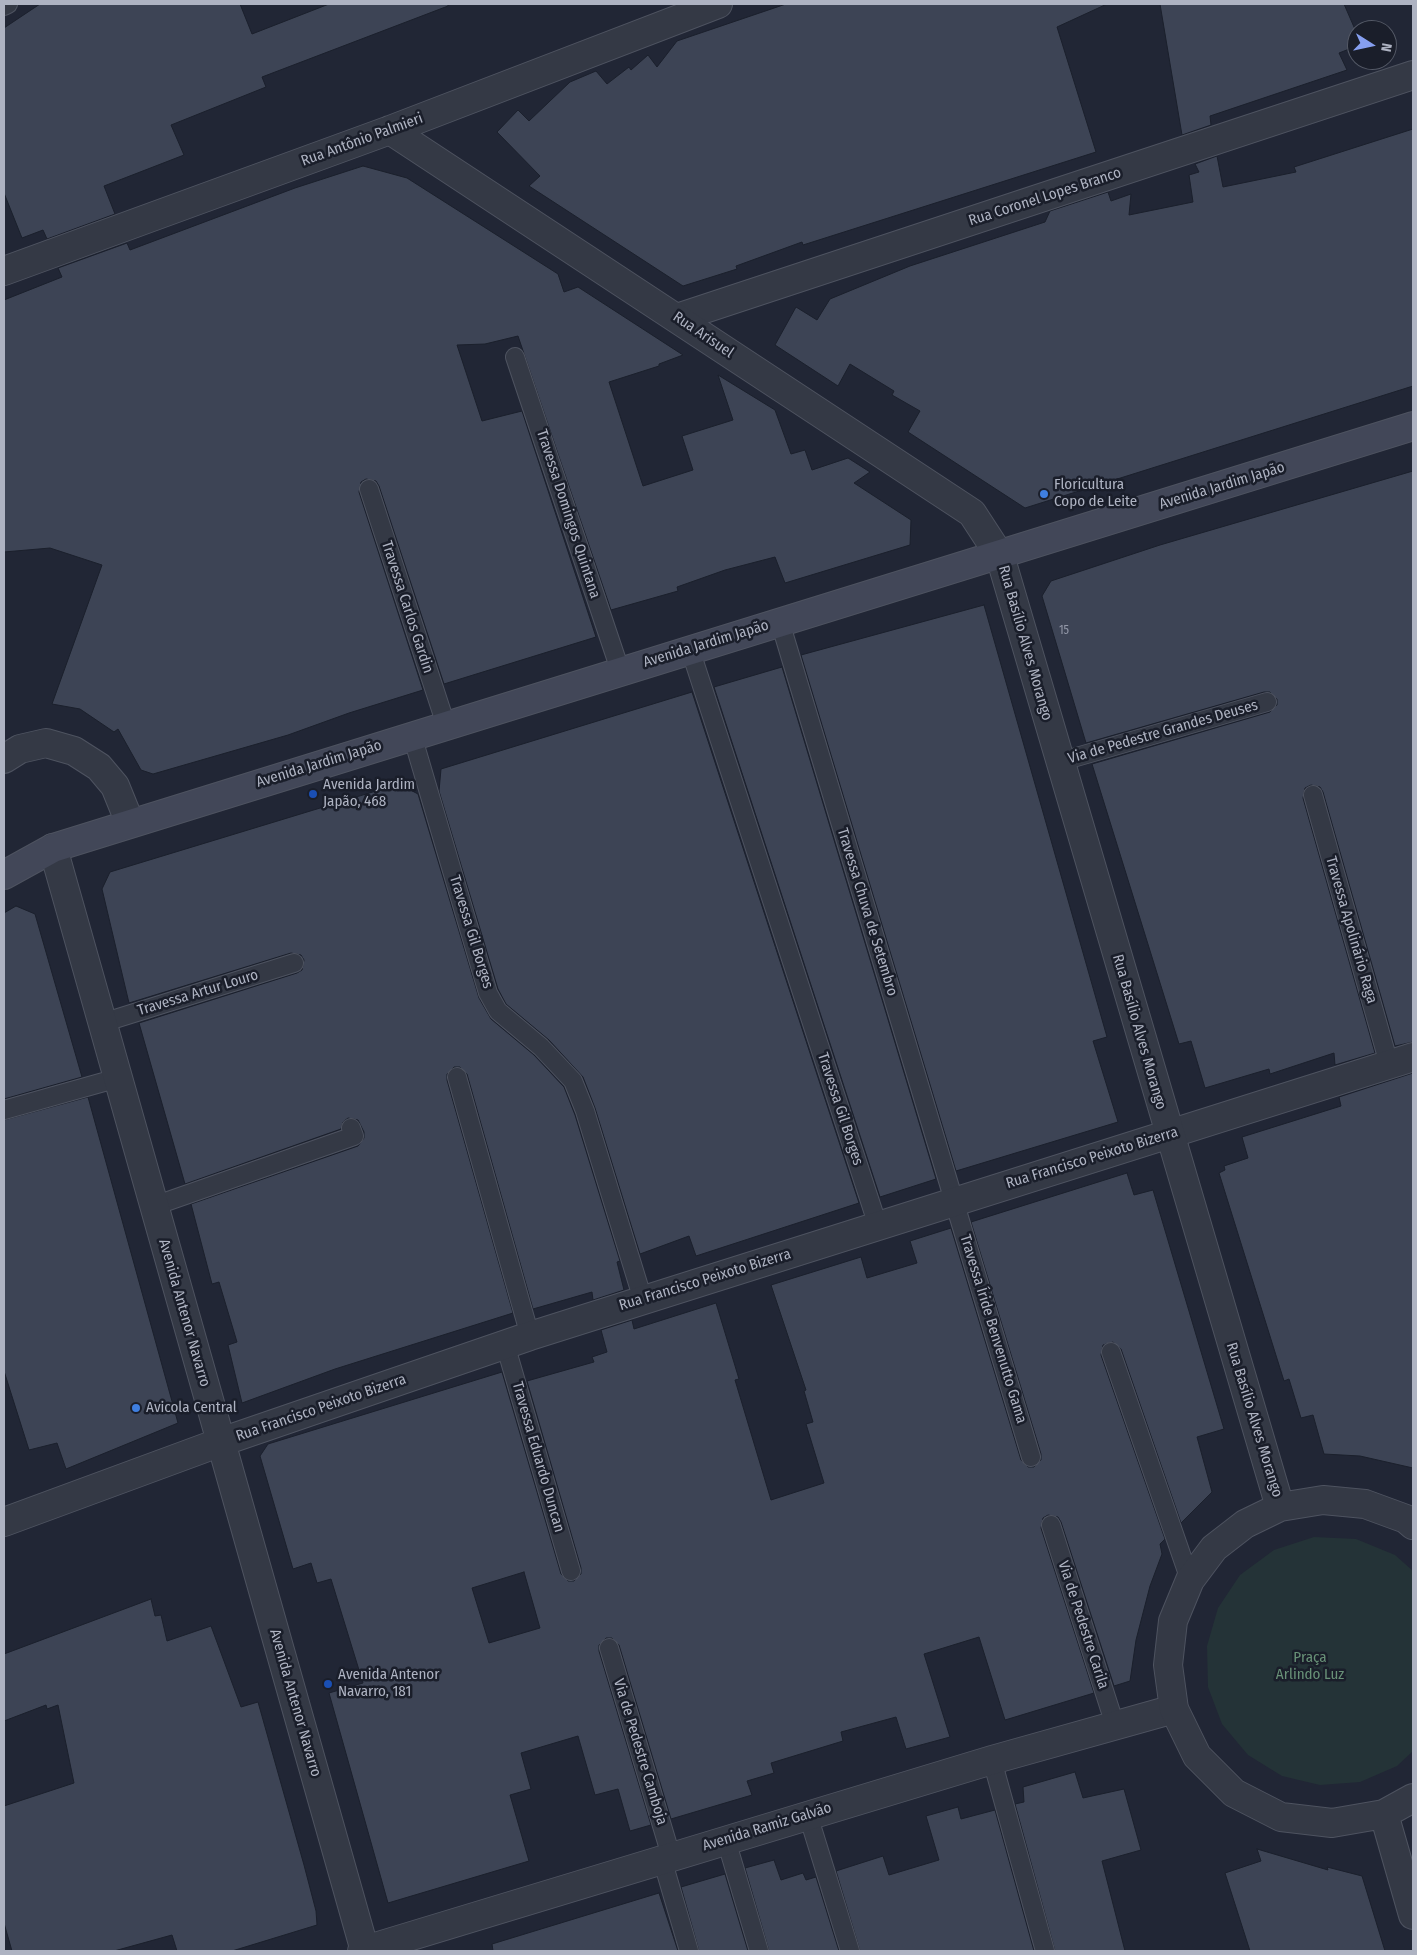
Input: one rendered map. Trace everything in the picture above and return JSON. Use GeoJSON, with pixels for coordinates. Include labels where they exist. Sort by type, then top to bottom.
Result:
{"type":"FeatureCollection","features":[{"type":"Feature","properties":{"kind":"main road","name":"Avenida Jardim Japão"},"geometry":{"type":"LineString","coordinates":[[4,874],[53,848],[130,823],[620,670],[1000,556],[1413,426]]}},
{"type":"Feature","properties":{"kind":"street","name":"Rua Antônio Palmieri"},"geometry":{"type":"LineString","coordinates":[[4,271],[390,130],[718,4]]}},
{"type":"Feature","properties":{"kind":"street","name":"Rua Coronel Lopes Branco"},"geometry":{"type":"LineString","coordinates":[[677,318],[1413,75]]}},
{"type":"Feature","properties":{"kind":"street","name":"Rua Arisuel"},"geometry":{"type":"LineString","coordinates":[[390,130],[972,513],[1000,556]]}},
{"type":"Feature","properties":{"kind":"street","name":"Rua Basílio Alves Morango"},"geometry":{"type":"LineString","coordinates":[[1000,556],[1059,762],[1280,1507]]}},
{"type":"Feature","properties":{"kind":"street"},"geometry":{"type":"LineString","coordinates":[[4,759],[20,749],[46,744],[74,751],[99,767],[115,786],[130,823]]}},
{"type":"Feature","properties":{"kind":"street","name":"Avenida Antenor Navarro"},"geometry":{"type":"LineString","coordinates":[[53,848],[364,1951]]}},
{"type":"Feature","properties":{"kind":"street","name":"Rua Francisco Peixoto Bizerra"},"geometry":{"type":"LineString","coordinates":[[4,1522],[221,1442],[518,1340],[1401,1061]]}},
{"type":"Feature","properties":{"kind":"street"},"geometry":{"type":"LineString","coordinates":[[1413,1525],[1406,1519],[1366,1504],[1323,1500],[1280,1507],[1245,1524],[1214,1548],[1190,1580],[1173,1621],[1168,1665],[1174,1709],[1197,1756],[1234,1793],[1281,1816],[1332,1824],[1384,1814],[1413,1798]]}},
{"type":"Feature","properties":{"kind":"street","name":"Avenida Ramiz Galvão"},"geometry":{"type":"LineString","coordinates":[[364,1951],[666,1857],[992,1760],[1174,1709]]}},
{"type":"Feature","properties":{"kind":"street"},"geometry":{"type":"LineString","coordinates":[[1384,1814],[1413,1915]]}},
{"type":"Feature","properties":{"kind":"lane"},"geometry":{"type":"LineString","coordinates":[[4,6],[8,4]]}},
{"type":"Feature","properties":{"kind":"lane","name":"Travessa Domingos Quintana"},"geometry":{"type":"LineString","coordinates":[[515,357],[620,670]]}},
{"type":"Feature","properties":{"kind":"lane","name":"Travessa Carlos Gardin"},"geometry":{"type":"LineString","coordinates":[[368,489],[446,725]]}},
{"type":"Feature","properties":{"kind":"lane","name":"Travessa Chuva de Setembro"},"geometry":{"type":"LineString","coordinates":[[780,622],[954,1202]]}},
{"type":"Feature","properties":{"kind":"lane","name":"Travessa Gil Borges"},"geometry":{"type":"LineString","coordinates":[[690,649],[878,1226]]}},
{"type":"Feature","properties":{"kind":"lane","name":"Via de Pedestre Grandes Deuses"},"geometry":{"type":"LineString","coordinates":[[1059,762],[1267,702]]}},
{"type":"Feature","properties":{"kind":"lane","name":"Travessa Gil Borges"},"geometry":{"type":"LineString","coordinates":[[412,735],[488,993],[498,1011],[540,1047],[573,1081],[585,1111],[643,1300]]}},
{"type":"Feature","properties":{"kind":"lane","name":"Travessa Apolinário Raga"},"geometry":{"type":"LineString","coordinates":[[1313,795],[1401,1061]]}},
{"type":"Feature","properties":{"kind":"lane","name":"Travessa Artur Louro"},"geometry":{"type":"LineString","coordinates":[[102,1023],[294,962]]}},
{"type":"Feature","properties":{"kind":"lane","name":"Travessa Eduardo Duncan"},"geometry":{"type":"LineString","coordinates":[[457,1077],[571,1571]]}},
{"type":"Feature","properties":{"kind":"lane"},"geometry":{"type":"LineString","coordinates":[[4,1110],[118,1078]]}},
{"type":"Feature","properties":{"kind":"lane"},"geometry":{"type":"LineString","coordinates":[[154,1206],[354,1136],[351,1128]]}},
{"type":"Feature","properties":{"kind":"lane","name":"Travessa Íride Benvenutto Gama"},"geometry":{"type":"LineString","coordinates":[[954,1202],[1031,1457]]}},
{"type":"Feature","properties":{"kind":"lane"},"geometry":{"type":"LineString","coordinates":[[1111,1352],[1190,1580]]}},
{"type":"Feature","properties":{"kind":"lane","name":"Via de Pedestre Carila"},"geometry":{"type":"LineString","coordinates":[[1051,1525],[1115,1726]]}},
{"type":"Feature","properties":{"kind":"lane","name":"Via de Pedestre Camboja"},"geometry":{"type":"LineString","coordinates":[[608,1648],[666,1857],[689,1951]]}},
{"type":"Feature","properties":{"kind":"lane"},"geometry":{"type":"LineString","coordinates":[[992,1760],[1045,1951]]}},
{"type":"Feature","properties":{"kind":"lane"},"geometry":{"type":"LineString","coordinates":[[808,1815],[850,1951]]}},
{"type":"Feature","properties":{"kind":"lane"},"geometry":{"type":"LineString","coordinates":[[726,1840],[759,1951]]}},
{"type":"Feature","properties":{"kind":"green space","name":"Praça Arlindo Luz"},"geometry":{"type":"Polygon","coordinates":[[[1314,1537],[1356,1539],[1395,1555],[1413,1571],[1413,1751],[1397,1766],[1360,1782],[1320,1785],[1282,1776],[1248,1755],[1222,1724],[1208,1687],[1207,1646],[1218,1608],[1240,1575],[1274,1550],[1314,1537]]]}},
{"type":"Feature","properties":{"kind":"building"},"geometry":{"type":"Polygon","coordinates":[[[40,4],[240,4],[252,34],[329,4],[448,4],[448,6],[262,77],[266,87],[171,125],[184,155],[104,186],[115,214],[47,239],[43,230],[22,238],[4,193],[4,28],[40,4]]]}},
{"type":"Feature","properties":{"kind":"building"},"geometry":{"type":"Polygon","coordinates":[[[786,4],[1107,4],[1057,27],[1096,152],[803,245],[802,242],[736,266],[737,269],[683,286],[529,186],[540,176],[497,132],[518,110],[529,121],[570,82],[596,71],[607,84],[629,67],[631,70],[648,55],[657,67],[677,41],[786,4]]]}},
{"type":"Feature","properties":{"kind":"building"},"geometry":{"type":"Polygon","coordinates":[[[1160,4],[1344,4],[1351,20],[1347,20],[1347,50],[1339,53],[1347,70],[1210,116],[1211,125],[1182,135],[1160,4]]]}},
{"type":"Feature","properties":{"kind":"building"},"geometry":{"type":"Polygon","coordinates":[[[1413,129],[1413,386],[1025,508],[908,432],[920,411],[892,395],[894,391],[850,364],[838,386],[775,345],[796,307],[817,320],[830,299],[910,266],[1045,222],[1050,211],[1108,192],[1111,201],[1131,194],[1129,215],[1193,202],[1189,175],[1199,172],[1195,164],[1217,156],[1223,187],[1296,172],[1294,167],[1413,129]]]}},
{"type":"Feature","properties":{"kind":"building"},"geometry":{"type":"Polygon","coordinates":[[[363,166],[407,178],[558,274],[564,292],[578,287],[683,355],[659,364],[659,366],[609,382],[643,486],[693,470],[682,436],[733,420],[718,375],[775,410],[791,454],[805,450],[812,470],[848,458],[870,472],[854,483],[911,520],[910,545],[785,583],[775,557],[725,570],[677,587],[678,591],[611,610],[518,336],[485,344],[457,345],[482,421],[522,411],[596,637],[444,684],[379,486],[376,481],[366,479],[361,482],[359,492],[423,690],[349,713],[288,735],[153,774],[141,770],[118,729],[114,732],[80,709],[52,704],[102,565],[50,548],[4,552],[4,300],[62,277],[58,268],[127,243],[130,250],[295,188],[363,166]]]}},
{"type":"Feature","properties":{"kind":"building"},"geometry":{"type":"Polygon","coordinates":[[[1413,471],[1413,1042],[1395,1046],[1323,792],[1320,787],[1311,785],[1305,788],[1303,798],[1375,1053],[1335,1065],[1334,1053],[1270,1074],[1269,1069],[1205,1088],[1191,1041],[1179,1044],[1092,764],[1270,712],[1277,705],[1277,699],[1270,692],[1264,692],[1086,743],[1042,596],[1051,581],[1160,545],[1413,471]]]}},
{"type":"Feature","properties":{"kind":"building"},"geometry":{"type":"Polygon","coordinates":[[[984,605],[1107,1037],[1093,1041],[1118,1122],[956,1171],[801,655],[984,605]]]}},
{"type":"Feature","properties":{"kind":"building"},"geometry":{"type":"Polygon","coordinates":[[[782,667],[936,1179],[880,1197],[714,687],[782,667]]]}},
{"type":"Feature","properties":{"kind":"building"},"geometry":{"type":"Polygon","coordinates":[[[692,692],[859,1203],[696,1256],[689,1236],[640,1254],[595,1108],[583,1077],[549,1040],[506,1004],[498,989],[439,791],[441,769],[692,692]]]}},
{"type":"Feature","properties":{"kind":"building"},"geometry":{"type":"Polygon","coordinates":[[[399,784],[418,794],[479,998],[491,1019],[534,1055],[564,1087],[575,1115],[620,1261],[617,1262],[624,1290],[593,1300],[592,1292],[533,1309],[467,1074],[460,1067],[454,1067],[447,1074],[447,1080],[513,1313],[335,1369],[242,1403],[228,1345],[237,1342],[219,1282],[212,1284],[191,1204],[358,1146],[364,1138],[364,1132],[358,1120],[348,1118],[343,1122],[341,1129],[185,1184],[139,1023],[297,973],[302,970],[304,960],[301,955],[291,953],[129,1003],[102,889],[110,872],[399,784]]]}},
{"type":"Feature","properties":{"kind":"building"},"geometry":{"type":"Polygon","coordinates":[[[16,906],[35,914],[82,1077],[4,1099],[4,913],[16,906]]]}},
{"type":"Feature","properties":{"kind":"building"},"geometry":{"type":"Polygon","coordinates":[[[1413,1073],[1413,1468],[1360,1456],[1324,1454],[1313,1415],[1301,1418],[1289,1379],[1284,1381],[1219,1173],[1225,1170],[1224,1166],[1248,1158],[1242,1137],[1341,1106],[1339,1097],[1413,1073]]]}},
{"type":"Feature","properties":{"kind":"building"},"geometry":{"type":"Polygon","coordinates":[[[88,1097],[178,1423],[66,1469],[57,1443],[29,1450],[4,1371],[4,1120],[88,1097]]]}},
{"type":"Feature","properties":{"kind":"building"},"geometry":{"type":"Polygon","coordinates":[[[1127,1173],[1134,1195],[1153,1190],[1224,1429],[1197,1437],[1212,1492],[1181,1523],[1121,1349],[1113,1342],[1103,1345],[1101,1355],[1165,1539],[1160,1544],[1162,1554],[1150,1586],[1136,1640],[1130,1681],[1114,1686],[1061,1522],[1058,1517],[1048,1515],[1043,1518],[1041,1528],[1094,1693],[1005,1720],[979,1637],[924,1654],[950,1737],[906,1749],[896,1717],[841,1732],[843,1741],[771,1763],[774,1773],[747,1781],[752,1795],[671,1819],[619,1645],[612,1638],[606,1638],[599,1645],[599,1651],[651,1825],[630,1831],[618,1789],[595,1795],[578,1736],[521,1753],[531,1789],[510,1795],[529,1861],[388,1903],[329,1693],[363,1683],[331,1579],[317,1583],[311,1563],[293,1569],[260,1456],[268,1444],[502,1372],[561,1574],[568,1581],[574,1581],[581,1574],[581,1568],[527,1381],[594,1362],[592,1357],[607,1352],[601,1330],[632,1320],[634,1329],[716,1303],[739,1379],[735,1380],[771,1500],[824,1483],[806,1424],[813,1422],[804,1391],[806,1390],[771,1285],[861,1257],[867,1278],[917,1263],[910,1241],[951,1228],[1021,1460],[1028,1467],[1034,1467],[1041,1460],[1041,1454],[971,1222],[1127,1173]],[[524,1572],[472,1588],[489,1643],[540,1628],[524,1572]]]}},
{"type":"Feature","properties":{"kind":"building"},"geometry":{"type":"Polygon","coordinates":[[[151,1599],[155,1616],[161,1615],[167,1641],[211,1626],[241,1707],[258,1702],[304,1865],[316,1911],[317,1925],[232,1951],[177,1951],[172,1935],[114,1951],[12,1951],[4,1923],[4,1806],[74,1783],[58,1705],[47,1709],[46,1705],[4,1721],[4,1654],[151,1599]]]}},
{"type":"Feature","properties":{"kind":"building"},"geometry":{"type":"Polygon","coordinates":[[[1075,1772],[1083,1798],[1124,1789],[1141,1850],[1102,1861],[1125,1951],[1055,1951],[1015,1804],[1024,1802],[1023,1787],[1075,1772]]]}},
{"type":"Feature","properties":{"kind":"building"},"geometry":{"type":"Polygon","coordinates":[[[958,1807],[961,1819],[995,1810],[1034,1951],[860,1951],[836,1871],[883,1856],[889,1875],[939,1860],[926,1816],[958,1807]]]}},
{"type":"Feature","properties":{"kind":"building"},"geometry":{"type":"Polygon","coordinates":[[[1257,1849],[1328,1870],[1327,1867],[1362,1876],[1385,1951],[1250,1951],[1225,1873],[1261,1861],[1257,1849]]]}},
{"type":"Feature","properties":{"kind":"building"},"geometry":{"type":"Polygon","coordinates":[[[774,1860],[781,1880],[803,1873],[806,1880],[816,1877],[839,1951],[769,1951],[745,1868],[774,1860]]]}},
{"type":"Feature","properties":{"kind":"building"},"geometry":{"type":"Polygon","coordinates":[[[725,1874],[748,1951],[699,1951],[681,1887],[725,1874]]]}},
{"type":"Feature","properties":{"kind":"building"},"geometry":{"type":"Polygon","coordinates":[[[659,1893],[678,1951],[493,1951],[492,1944],[659,1893]]]}},
{"type":"Feature","properties":{"kind":"place","name":"Floricultura Copo de Leite"},"geometry":{"type":"Point","coordinates":[1044,494]}},
{"type":"Feature","properties":{"kind":"place","name":"Avenida Jardim Japão, 468"},"geometry":{"type":"Point","coordinates":[313,794]}},
{"type":"Feature","properties":{"kind":"place","name":"Avicola Central"},"geometry":{"type":"Point","coordinates":[136,1408]}},
{"type":"Feature","properties":{"kind":"place","name":"Avenida Antenor Navarro, 181"},"geometry":{"type":"Point","coordinates":[328,1684]}}]}
